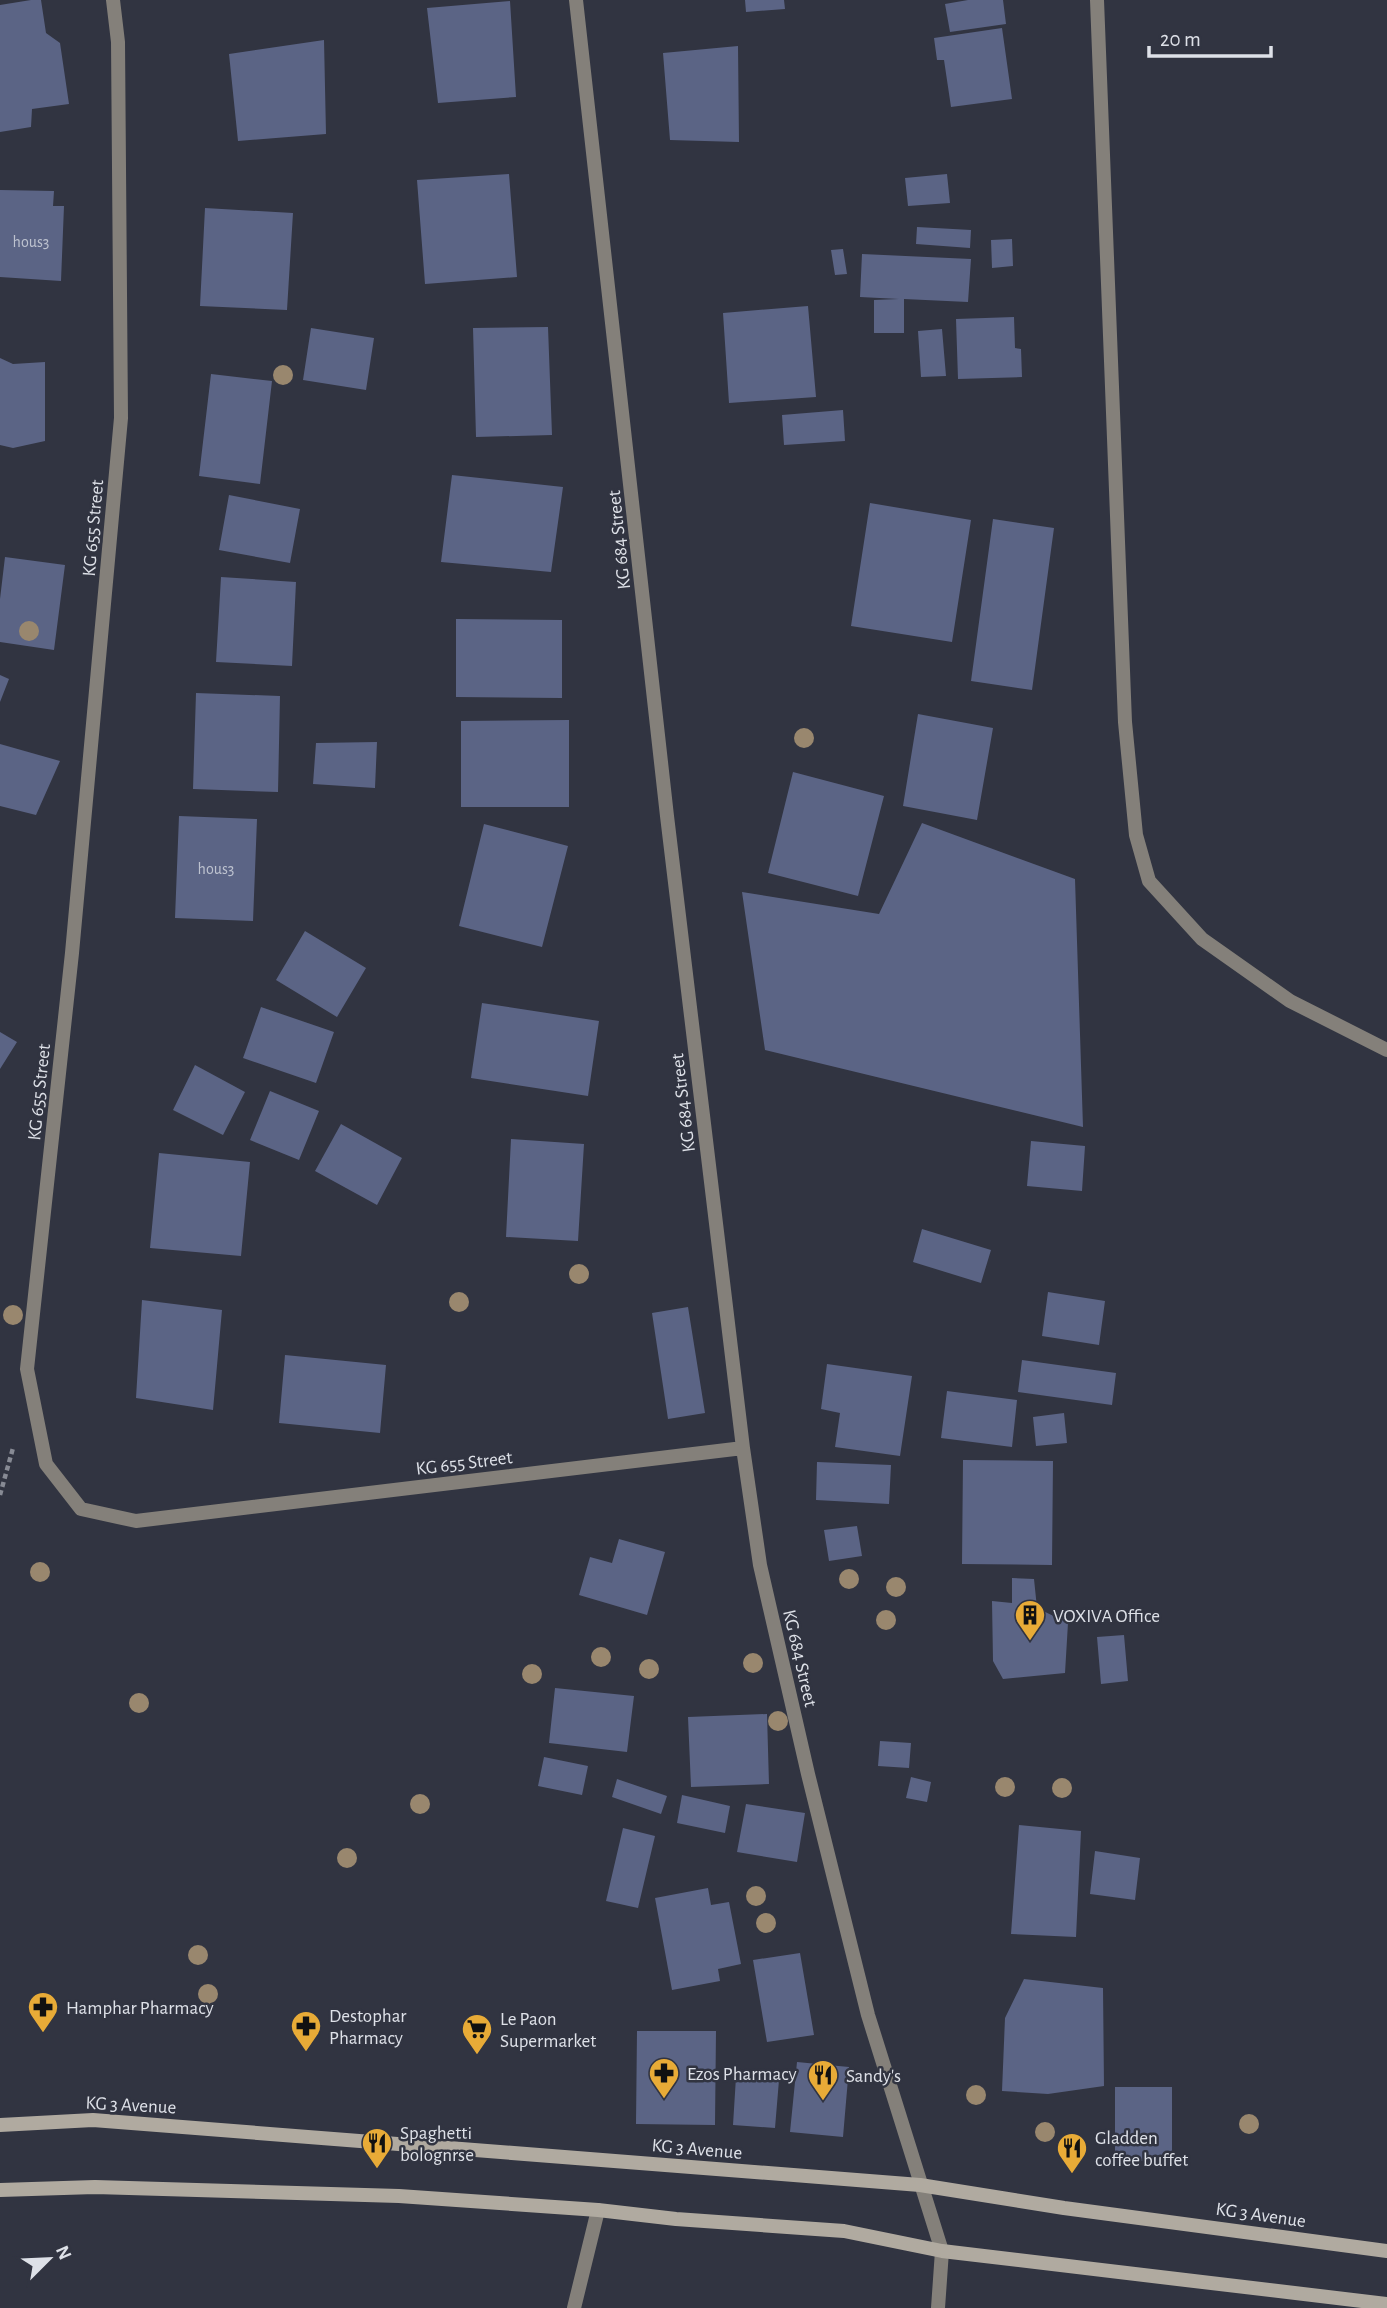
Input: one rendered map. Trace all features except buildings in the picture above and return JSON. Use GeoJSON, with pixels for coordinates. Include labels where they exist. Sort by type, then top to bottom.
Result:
{"type":"FeatureCollection","features":[{"type":"Feature","properties":{"kind":"main road","name":"KG 3 Avenue"},"geometry":{"type":"LineString","coordinates":[[0,2125],[107,2121],[920,2185],[1064,2208],[1387,2250]]}},
{"type":"Feature","properties":{"kind":"main road"},"geometry":{"type":"LineString","coordinates":[[0,2190],[95,2187],[385,2195],[597,2210],[676,2219],[845,2231],[942,2251],[1387,2304]]}},
{"type":"Feature","properties":{"kind":"street","name":"KG 655 Street"},"geometry":{"type":"LineString","coordinates":[[113,0],[118,42],[121,418],[72,953],[27,1369],[46,1464],[81,1509],[136,1521],[743,1448]]}},
{"type":"Feature","properties":{"kind":"street","name":"KG 684 Street"},"geometry":{"type":"LineString","coordinates":[[576,0],[667,816],[743,1448],[760,1565],[811,1787],[868,2015],[942,2251]]}},
{"type":"Feature","properties":{"kind":"street"},"geometry":{"type":"LineString","coordinates":[[1097,0],[1125,722],[1136,835],[1149,881],[1202,939],[1290,1001],[1387,1050]]}},
{"type":"Feature","properties":{"kind":"street"},"geometry":{"type":"LineString","coordinates":[[574,2308],[597,2210]]}},
{"type":"Feature","properties":{"kind":"street"},"geometry":{"type":"LineString","coordinates":[[938,2308],[942,2251]]}},
{"type":"Feature","properties":{"kind":"place","name":"VOXIVA Office"},"geometry":{"type":"Point","coordinates":[1030,1642]}},
{"type":"Feature","properties":{"kind":"place","name":"Hamphar Pharmacy"},"geometry":{"type":"Point","coordinates":[43,2034]}},
{"type":"Feature","properties":{"kind":"place","name":"Destophar Pharmacy"},"geometry":{"type":"Point","coordinates":[306,2053]}},
{"type":"Feature","properties":{"kind":"place","name":"Le Paon Supermarket"},"geometry":{"type":"Point","coordinates":[477,2056]}},
{"type":"Feature","properties":{"kind":"place","name":"Ezos Pharmacy"},"geometry":{"type":"Point","coordinates":[664,2100]}},
{"type":"Feature","properties":{"kind":"place","name":"Sandy's"},"geometry":{"type":"Point","coordinates":[823,2102]}},
{"type":"Feature","properties":{"kind":"place","name":"Spaghetti bolognrse"},"geometry":{"type":"Point","coordinates":[377,2170]}},
{"type":"Feature","properties":{"kind":"place","name":"Gladden coffee buffet"},"geometry":{"type":"Point","coordinates":[1072,2175]}}]}
